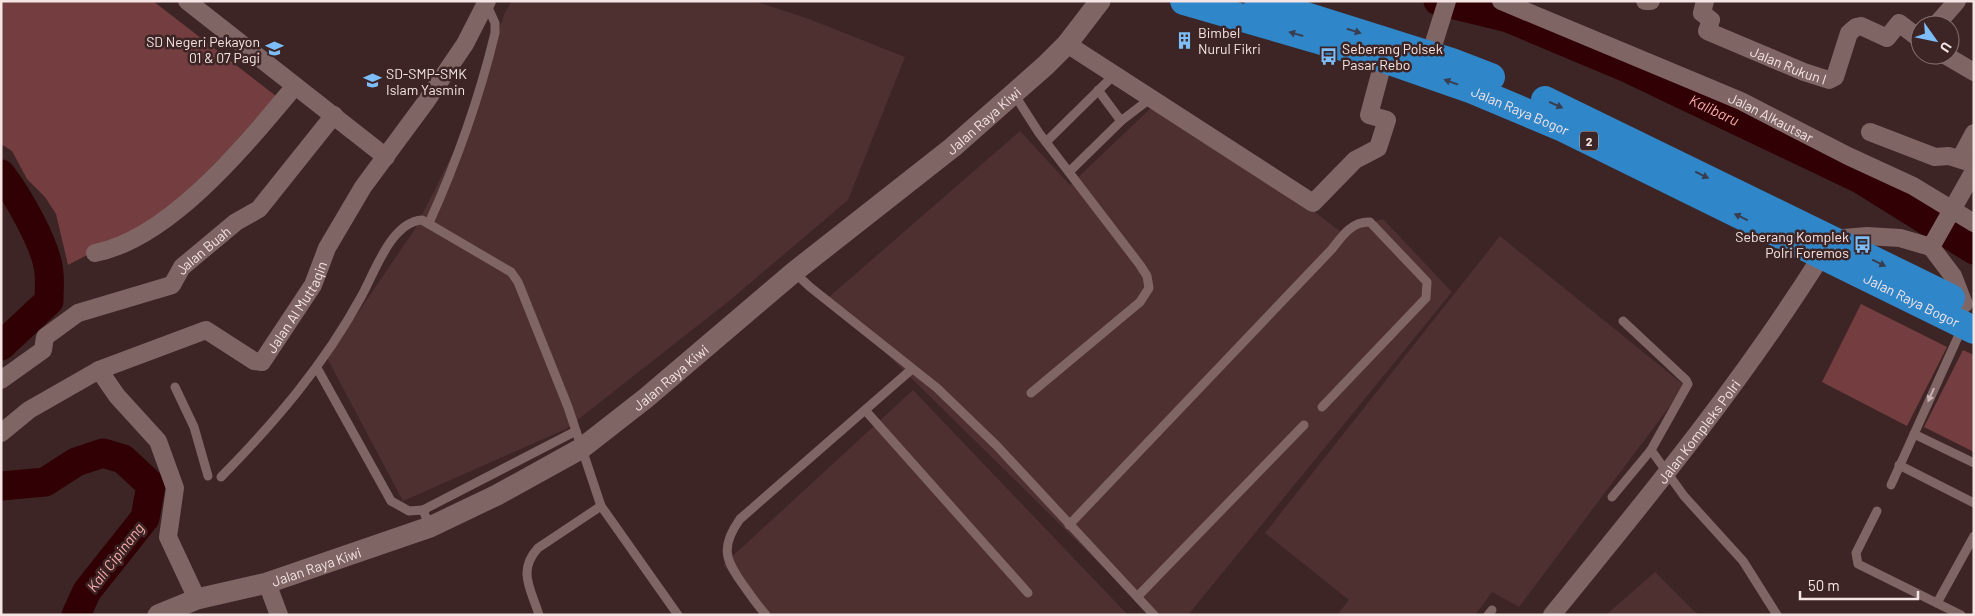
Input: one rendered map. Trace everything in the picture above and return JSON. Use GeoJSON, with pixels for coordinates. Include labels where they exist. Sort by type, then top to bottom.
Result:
{"type":"FeatureCollection","features":[{"type":"Feature","properties":{"kind":"highway","name":"Jalan Raya Bogor"},"geometry":{"type":"LineString","coordinates":[[1184,1],[1428,43]]}},
{"type":"Feature","properties":{"kind":"highway","name":"Jalan Raya Bogor"},"geometry":{"type":"LineString","coordinates":[[1258,1],[1428,43],[1473,90],[1827,248],[1969,317]]}},
{"type":"Feature","properties":{"kind":"street"},"geometry":{"type":"LineString","coordinates":[[187,1],[386,156],[464,44],[486,2]]}},
{"type":"Feature","properties":{"kind":"street","name":"Jalan Raya Kiwi"},"geometry":{"type":"LineString","coordinates":[[158,615],[197,599],[267,583],[427,519],[506,491],[579,440],[646,398],[794,272],[953,147],[1014,94],[1067,44],[1100,1]]}},
{"type":"Feature","properties":{"kind":"street","name":"Jalan Alkautsar"},"geometry":{"type":"LineString","coordinates":[[1501,1],[1741,101],[1848,156],[1913,186],[1942,230]]}},
{"type":"Feature","properties":{"kind":"street"},"geometry":{"type":"LineString","coordinates":[[1645,1],[1651,1]]}},
{"type":"Feature","properties":{"kind":"street","name":"Jalan Rukun I"},"geometry":{"type":"LineString","coordinates":[[1705,1],[1701,11],[1711,20],[1707,31],[1804,72],[1829,80],[1835,77],[1850,33],[1856,26],[1861,26],[1887,38],[1899,23],[1910,31]]}},
{"type":"Feature","properties":{"kind":"street"},"geometry":{"type":"LineString","coordinates":[[1943,15],[1953,2]]}},
{"type":"Feature","properties":{"kind":"street"},"geometry":{"type":"LineString","coordinates":[[1067,44],[1314,203],[1351,163],[1378,148],[1386,120],[1369,115],[1428,43]]}},
{"type":"Feature","properties":{"kind":"street"},"geometry":{"type":"LineString","coordinates":[[1960,64],[1974,72]]}},
{"type":"Feature","properties":{"kind":"street"},"geometry":{"type":"LineString","coordinates":[[94,253],[121,246],[146,231],[205,185],[251,138],[295,86]]}},
{"type":"Feature","properties":{"kind":"street","name":"Jalan Buah"},"geometry":{"type":"LineString","coordinates":[[1,380],[43,350],[45,337],[78,313],[172,285],[182,267],[236,222],[259,209],[334,116]]}},
{"type":"Feature","properties":{"kind":"street"},"geometry":{"type":"LineString","coordinates":[[1870,132],[1935,158],[1949,156],[1967,162],[1974,133]]}},
{"type":"Feature","properties":{"kind":"street","name":"Jalan Al Muttaqin"},"geometry":{"type":"LineString","coordinates":[[99,370],[206,330],[254,361],[262,362],[313,285],[327,248],[363,187],[386,156]]}},
{"type":"Feature","properties":{"kind":"street"},"geometry":{"type":"LineString","coordinates":[[1969,317],[1953,276],[1942,230],[1974,171]]}},
{"type":"Feature","properties":{"kind":"street"},"geometry":{"type":"LineString","coordinates":[[1827,248],[1867,236],[1900,238],[1974,223]]}},
{"type":"Feature","properties":{"kind":"street","name":"Jalan Kompleks Polri"},"geometry":{"type":"LineString","coordinates":[[1552,615],[1666,474],[1762,347],[1827,248]]}},
{"type":"Feature","properties":{"kind":"street"},"geometry":{"type":"LineString","coordinates":[[1,433],[29,410],[99,370],[117,396],[158,441],[175,488],[168,537],[197,599]]}},
{"type":"Feature","properties":{"kind":"street"},"geometry":{"type":"LineString","coordinates":[[267,583],[279,615]]}},
{"type":"Feature","properties":{"kind":"lane"},"geometry":{"type":"LineString","coordinates":[[428,223],[451,175],[481,92],[495,32],[495,23],[486,2]]}},
{"type":"Feature","properties":{"kind":"lane"},"geometry":{"type":"LineString","coordinates":[[1046,142],[1114,74]]}},
{"type":"Feature","properties":{"kind":"lane"},"geometry":{"type":"LineString","coordinates":[[1098,90],[1121,121]]}},
{"type":"Feature","properties":{"kind":"lane"},"geometry":{"type":"LineString","coordinates":[[1014,94],[1046,142],[1140,265],[1147,276],[1149,288],[1140,302],[1031,393]]}},
{"type":"Feature","properties":{"kind":"lane"},"geometry":{"type":"LineString","coordinates":[[1069,172],[1121,121],[1151,98]]}},
{"type":"Feature","properties":{"kind":"lane"},"geometry":{"type":"LineString","coordinates":[[220,477],[265,433],[317,368],[347,322],[392,239],[408,223],[422,220],[511,272],[518,282],[579,440],[601,506],[678,615]]}},
{"type":"Feature","properties":{"kind":"lane"},"geometry":{"type":"LineString","coordinates":[[1070,525],[1332,249],[1342,236],[1361,221],[1370,222],[1427,282],[1426,298],[1322,407]]}},
{"type":"Feature","properties":{"kind":"lane"},"geometry":{"type":"LineString","coordinates":[[794,272],[810,287],[937,388],[997,446],[1154,615]]}},
{"type":"Feature","properties":{"kind":"lane"},"geometry":{"type":"LineString","coordinates":[[1892,485],[1899,465],[1969,317]]}},
{"type":"Feature","properties":{"kind":"lane"},"geometry":{"type":"LineString","coordinates":[[1612,497],[1651,450],[1688,384],[1623,321]]}},
{"type":"Feature","properties":{"kind":"lane"},"geometry":{"type":"LineString","coordinates":[[317,368],[391,501],[427,519]]}},
{"type":"Feature","properties":{"kind":"lane"},"geometry":{"type":"LineString","coordinates":[[766,615],[729,566],[727,549],[732,530],[740,519],[912,369]]}},
{"type":"Feature","properties":{"kind":"lane"},"geometry":{"type":"LineString","coordinates":[[175,387],[194,427],[208,476]]}},
{"type":"Feature","properties":{"kind":"lane"},"geometry":{"type":"LineString","coordinates":[[865,410],[1028,593]]}},
{"type":"Feature","properties":{"kind":"lane"},"geometry":{"type":"LineString","coordinates":[[1138,596],[1304,426]]}},
{"type":"Feature","properties":{"kind":"lane"},"geometry":{"type":"LineString","coordinates":[[1914,434],[1974,463]]}},
{"type":"Feature","properties":{"kind":"lane"},"geometry":{"type":"LineString","coordinates":[[1651,450],[1666,474],[1743,562],[1778,615]]}},
{"type":"Feature","properties":{"kind":"lane"},"geometry":{"type":"LineString","coordinates":[[1899,465],[1974,503]]}},
{"type":"Feature","properties":{"kind":"lane"},"geometry":{"type":"LineString","coordinates":[[540,615],[525,572],[529,559],[538,548],[601,506]]}},
{"type":"Feature","properties":{"kind":"lane"},"geometry":{"type":"LineString","coordinates":[[1877,511],[1856,553],[1856,561],[1862,566],[1960,615]]}},
{"type":"Feature","properties":{"kind":"lane"},"geometry":{"type":"LineString","coordinates":[[1937,603],[1974,536]]}},
{"type":"Feature","properties":{"kind":"shaded area"},"geometry":{"type":"Polygon","coordinates":[[[1,1],[153,1],[276,96],[229,149],[164,215],[68,265],[56,214],[45,197],[27,179],[12,151],[1,144],[1,1]]]}},
{"type":"Feature","properties":{"kind":"shaded area"},"geometry":{"type":"Polygon","coordinates":[[[512,1],[754,1],[809,19],[905,57],[848,200],[729,301],[566,429],[403,501],[327,358],[415,229],[464,131],[505,12],[512,1]]]}},
{"type":"Feature","properties":{"kind":"shaded area"},"geometry":{"type":"Polygon","coordinates":[[[1154,105],[1245,158],[1341,232],[1383,219],[1452,292],[1188,615],[1152,615],[829,297],[1020,131],[1070,185],[1154,105]]]}},
{"type":"Feature","properties":{"kind":"shaded area"},"geometry":{"type":"Polygon","coordinates":[[[1500,236],[1685,386],[1519,607],[1492,592],[1475,615],[1337,615],[1349,600],[1265,533],[1500,236]]]}},
{"type":"Feature","properties":{"kind":"shaded area"},"geometry":{"type":"Polygon","coordinates":[[[1861,304],[1947,347],[1907,426],[1822,382],[1861,304]]]}},
{"type":"Feature","properties":{"kind":"shaded area"},"geometry":{"type":"Polygon","coordinates":[[[1963,350],[1974,355],[1974,452],[1924,427],[1963,350]]]}},
{"type":"Feature","properties":{"kind":"shaded area"},"geometry":{"type":"Polygon","coordinates":[[[913,390],[1128,615],[768,615],[723,565],[913,390]]]}},
{"type":"Feature","properties":{"kind":"shaded area"},"geometry":{"type":"Polygon","coordinates":[[[1655,572],[1700,615],[1606,615],[1655,572]]]}},
{"type":"Feature","properties":{"kind":"waterway","name":"Kalibaru"},"geometry":{"type":"LineString","coordinates":[[1438,1],[1508,18],[1627,68],[1860,179],[1974,250]]}},
{"type":"Feature","properties":{"kind":"waterway","name":"Kali Cipinang"},"geometry":{"type":"LineString","coordinates":[[1,174],[23,208],[37,236],[43,249],[49,273],[49,301],[1,346]]}},
{"type":"Feature","properties":{"kind":"waterway","name":"Kali Cipinang"},"geometry":{"type":"LineString","coordinates":[[1,486],[45,482],[76,462],[103,453],[123,459],[151,485],[145,518],[87,591],[76,615]]}},
{"type":"Feature","properties":{"kind":"place","name":"Bimbel Nurul Fikri"},"geometry":{"type":"Point","coordinates":[1184,40]}},
{"type":"Feature","properties":{"kind":"place","name":"SD Negeri Pekayon 01 & 07 Pagi"},"geometry":{"type":"Point","coordinates":[274,49]}},
{"type":"Feature","properties":{"kind":"place","name":"Seberang Polsek Pasar Rebo"},"geometry":{"type":"Point","coordinates":[1328,56]}},
{"type":"Feature","properties":{"kind":"place","name":"SD-SMP-SMK Islam Yasmin"},"geometry":{"type":"Point","coordinates":[372,81]}},
{"type":"Feature","properties":{"kind":"place","name":"Seberang Komplek Polri Foremos"},"geometry":{"type":"Point","coordinates":[1863,244]}}]}
